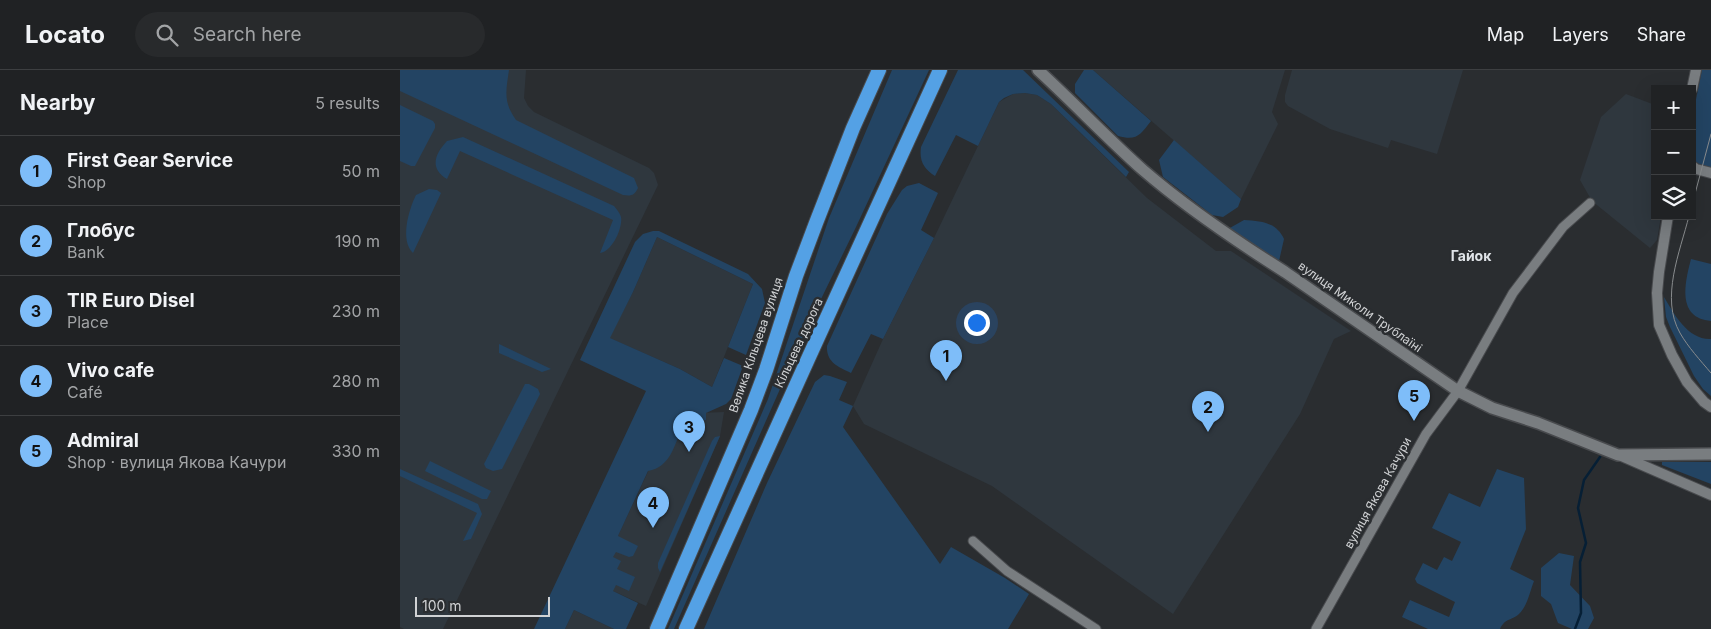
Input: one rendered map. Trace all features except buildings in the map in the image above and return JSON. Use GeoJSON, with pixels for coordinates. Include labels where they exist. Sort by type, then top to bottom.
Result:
{"type":"FeatureCollection","features":[{"type":"Feature","properties":{"kind":"highway","name":"Велика Кільцева вулиця"},"geometry":{"type":"LineString","coordinates":[[657,629],[750,410],[812,232],[853,128],[879,70]]}},
{"type":"Feature","properties":{"kind":"highway","name":"Кільцева дорога"},"geometry":{"type":"LineString","coordinates":[[686,629],[940,71]]}},
{"type":"Feature","properties":{"kind":"main road","name":"вулиця Миколи Трублаїні"},"geometry":{"type":"LineString","coordinates":[[1038,70],[1170,192],[1258,255],[1458,391],[1492,408],[1538,423],[1618,455]]}},
{"type":"Feature","properties":{"kind":"main road"},"geometry":{"type":"LineString","coordinates":[[1618,455],[1711,454]]}},
{"type":"Feature","properties":{"kind":"street"},"geometry":{"type":"LineString","coordinates":[[1693,85],[1696,70]]}},
{"type":"Feature","properties":{"kind":"street"},"geometry":{"type":"LineString","coordinates":[[1696,169],[1711,172]]}},
{"type":"Feature","properties":{"kind":"street","name":"вулиця Якова Качури"},"geometry":{"type":"LineString","coordinates":[[1316,629],[1426,434],[1458,391],[1513,293],[1563,227],[1590,204]]}},
{"type":"Feature","properties":{"kind":"street"},"geometry":{"type":"LineString","coordinates":[[1667,220],[1657,293],[1659,325],[1672,355],[1687,382],[1704,402],[1711,407]]}},
{"type":"Feature","properties":{"kind":"street","name":"вулиця Миколи Трублаїні"},"geometry":{"type":"LineString","coordinates":[[1618,455],[1711,495]]}},
{"type":"Feature","properties":{"kind":"street"},"geometry":{"type":"LineString","coordinates":[[973,540],[1007,571],[1096,629]]}},
{"type":"Feature","properties":{"kind":"shaded area"},"geometry":{"type":"Polygon","coordinates":[[[400,70],[526,70],[524,98],[534,112],[649,168],[654,173],[658,185],[443,629],[404,629],[400,627],[400,70]]]}},
{"type":"Feature","properties":{"kind":"shaded area"},"geometry":{"type":"Polygon","coordinates":[[[400,70],[509,70],[506,96],[509,108],[516,120],[634,178],[638,188],[632,195],[623,195],[400,91],[400,70]]]}},
{"type":"Feature","properties":{"kind":"shaded area"},"geometry":{"type":"Polygon","coordinates":[[[892,70],[929,70],[807,328],[674,629],[668,629],[768,399],[829,218],[892,70]]]}},
{"type":"Feature","properties":{"kind":"shaded area"},"geometry":{"type":"Polygon","coordinates":[[[958,70],[1023,70],[1129,172],[1126,177],[1051,104],[1037,95],[1025,93],[1013,94],[999,102],[978,146],[956,135],[935,176],[923,164],[921,147],[958,70]]]}},
{"type":"Feature","properties":{"kind":"shaded area"},"geometry":{"type":"Polygon","coordinates":[[[1084,70],[1093,70],[1151,121],[1138,136],[1130,138],[1118,136],[1075,93],[1075,84],[1084,70]]]}},
{"type":"Feature","properties":{"kind":"shaded area"},"geometry":{"type":"Polygon","coordinates":[[[1093,70],[1285,70],[1272,112],[1278,124],[1241,199],[1093,70]]]}},
{"type":"Feature","properties":{"kind":"shaded area"},"geometry":{"type":"Polygon","coordinates":[[[1292,70],[1463,70],[1437,154],[1391,140],[1388,148],[1330,129],[1288,106],[1285,102],[1285,95],[1292,70]]]}},
{"type":"Feature","properties":{"kind":"shaded area"},"geometry":{"type":"Polygon","coordinates":[[[1702,70],[1711,70],[1711,168],[1702,166],[1696,162],[1696,99],[1702,70]]]}},
{"type":"Feature","properties":{"kind":"shaded area"},"geometry":{"type":"Polygon","coordinates":[[[1013,94],[1037,95],[1051,104],[1147,198],[1216,251],[1231,251],[1351,331],[1334,339],[1300,414],[1173,614],[992,486],[864,424],[853,406],[883,339],[999,102],[1013,94]]]}},
{"type":"Feature","properties":{"kind":"shaded area"},"geometry":{"type":"Polygon","coordinates":[[[1626,94],[1651,103],[1651,220],[1660,220],[1657,240],[1650,248],[1592,201],[1580,180],[1601,117],[1626,94]]]}},
{"type":"Feature","properties":{"kind":"shaded area"},"geometry":{"type":"Polygon","coordinates":[[[400,105],[433,121],[435,124],[435,128],[415,166],[400,161],[400,105]]]}},
{"type":"Feature","properties":{"kind":"shaded area"},"geometry":{"type":"Polygon","coordinates":[[[463,137],[614,206],[621,217],[616,239],[609,248],[600,253],[613,220],[460,151],[447,179],[441,175],[436,166],[439,151],[447,141],[463,137]]]}},
{"type":"Feature","properties":{"kind":"shaded area"},"geometry":{"type":"Polygon","coordinates":[[[1174,140],[1241,199],[1238,207],[1223,217],[1212,215],[1163,177],[1159,160],[1174,140]]]}},
{"type":"Feature","properties":{"kind":"shaded area"},"geometry":{"type":"Polygon","coordinates":[[[919,183],[938,193],[921,230],[934,238],[883,339],[871,334],[851,373],[837,366],[831,360],[828,356],[827,346],[887,214],[902,190],[907,186],[919,183]]]}},
{"type":"Feature","properties":{"kind":"shaded area"},"geometry":{"type":"Polygon","coordinates":[[[429,189],[437,190],[441,193],[413,253],[409,248],[406,234],[410,209],[416,195],[429,189]]]}},
{"type":"Feature","properties":{"kind":"shaded area"},"geometry":{"type":"Polygon","coordinates":[[[1244,220],[1267,223],[1281,233],[1284,239],[1279,261],[1228,229],[1244,220]]]}},
{"type":"Feature","properties":{"kind":"shaded area"},"geometry":{"type":"Polygon","coordinates":[[[659,231],[748,274],[762,289],[765,303],[746,355],[728,347],[753,284],[657,237],[610,338],[680,369],[712,387],[724,358],[743,366],[731,399],[726,404],[706,413],[706,420],[688,422],[683,426],[667,460],[656,469],[648,471],[618,536],[638,546],[633,556],[629,557],[616,552],[613,557],[621,561],[617,569],[635,577],[629,591],[616,585],[613,591],[638,603],[626,629],[614,629],[574,610],[565,629],[534,629],[646,391],[580,360],[635,242],[643,234],[659,231]]]}},
{"type":"Feature","properties":{"kind":"shaded area"},"geometry":{"type":"Polygon","coordinates":[[[657,237],[753,284],[712,387],[680,369],[609,338],[633,292],[657,237]]]}},
{"type":"Feature","properties":{"kind":"shaded area"},"geometry":{"type":"Polygon","coordinates":[[[1691,259],[1711,264],[1711,321],[1700,318],[1692,313],[1688,306],[1685,288],[1691,259]]]}},
{"type":"Feature","properties":{"kind":"shaded area"},"geometry":{"type":"Polygon","coordinates":[[[1664,297],[1677,318],[1689,331],[1703,338],[1711,339],[1711,396],[1703,389],[1694,376],[1670,327],[1666,317],[1664,297]]]}},
{"type":"Feature","properties":{"kind":"shaded area"},"geometry":{"type":"Polygon","coordinates":[[[499,344],[551,369],[542,372],[499,353],[499,344]]]}},
{"type":"Feature","properties":{"kind":"shaded area"},"geometry":{"type":"Polygon","coordinates":[[[824,375],[847,382],[839,400],[853,406],[843,427],[940,564],[951,547],[1029,594],[1008,629],[704,629],[767,483],[815,382],[824,375]]]}},
{"type":"Feature","properties":{"kind":"shaded area"},"geometry":{"type":"Polygon","coordinates":[[[525,384],[538,389],[540,394],[502,469],[493,471],[486,468],[484,464],[525,384]]]}},
{"type":"Feature","properties":{"kind":"shaded area"},"geometry":{"type":"Polygon","coordinates":[[[724,412],[720,436],[646,606],[602,586],[600,574],[675,414],[724,412]]]}},
{"type":"Feature","properties":{"kind":"shaded area"},"geometry":{"type":"Polygon","coordinates":[[[720,436],[660,572],[658,563],[712,441],[715,437],[720,436]]]}},
{"type":"Feature","properties":{"kind":"shaded area"},"geometry":{"type":"Polygon","coordinates":[[[430,461],[491,491],[487,499],[482,499],[425,471],[430,461]]]}},
{"type":"Feature","properties":{"kind":"shaded area"},"geometry":{"type":"Polygon","coordinates":[[[1662,462],[1711,462],[1711,484],[1662,465],[1662,462]]]}},
{"type":"Feature","properties":{"kind":"shaded area"},"geometry":{"type":"Polygon","coordinates":[[[400,469],[478,504],[482,514],[471,539],[463,541],[477,513],[400,476],[400,469]]]}},
{"type":"Feature","properties":{"kind":"shaded area"},"geometry":{"type":"Polygon","coordinates":[[[1497,469],[1524,478],[1526,529],[1510,569],[1534,581],[1524,607],[1519,614],[1506,621],[1500,629],[1428,629],[1402,617],[1410,600],[1449,617],[1455,602],[1417,583],[1415,579],[1423,563],[1437,570],[1444,557],[1452,561],[1461,542],[1432,528],[1449,493],[1480,507],[1497,469]]]}},
{"type":"Feature","properties":{"kind":"shaded area"},"geometry":{"type":"Polygon","coordinates":[[[1559,553],[1574,556],[1570,585],[1590,606],[1594,618],[1588,629],[1572,629],[1558,623],[1551,604],[1541,596],[1541,568],[1559,553]]]}},
{"type":"Feature","properties":{"kind":"shaded area"},"geometry":{"type":"Polygon","coordinates":[[[574,610],[614,629],[565,629],[574,610]]]}},
{"type":"Feature","properties":{"kind":"waterway"},"geometry":{"type":"LineString","coordinates":[[1575,629],[1581,613],[1580,562],[1586,543],[1578,508],[1584,480],[1600,457]]}},
{"type":"Feature","properties":{"kind":"tram line"},"geometry":{"type":"LineString","coordinates":[[1696,190],[1711,134]]}},
{"type":"Feature","properties":{"kind":"tram line"},"geometry":{"type":"LineString","coordinates":[[1688,220],[1674,275],[1672,290],[1674,319],[1680,333],[1690,348],[1711,373]]}},
{"type":"Feature","properties":{"kind":"place","name":"First Gear Service"},"geometry":{"type":"Point","coordinates":[946,381]}},
{"type":"Feature","properties":{"kind":"place","name":"Admiral"},"geometry":{"type":"Point","coordinates":[1414,421]}},
{"type":"Feature","properties":{"kind":"place","name":"Глобус"},"geometry":{"type":"Point","coordinates":[1208,432]}},
{"type":"Feature","properties":{"kind":"place","name":"TIR Euro Disel"},"geometry":{"type":"Point","coordinates":[689,452]}},
{"type":"Feature","properties":{"kind":"place","name":"Vivo cafe"},"geometry":{"type":"Point","coordinates":[653,528]}},
{"type":"Feature","properties":{"kind":"district","name":"Гайок"},"geometry":{"type":"Point","coordinates":[1471,256]}}]}
